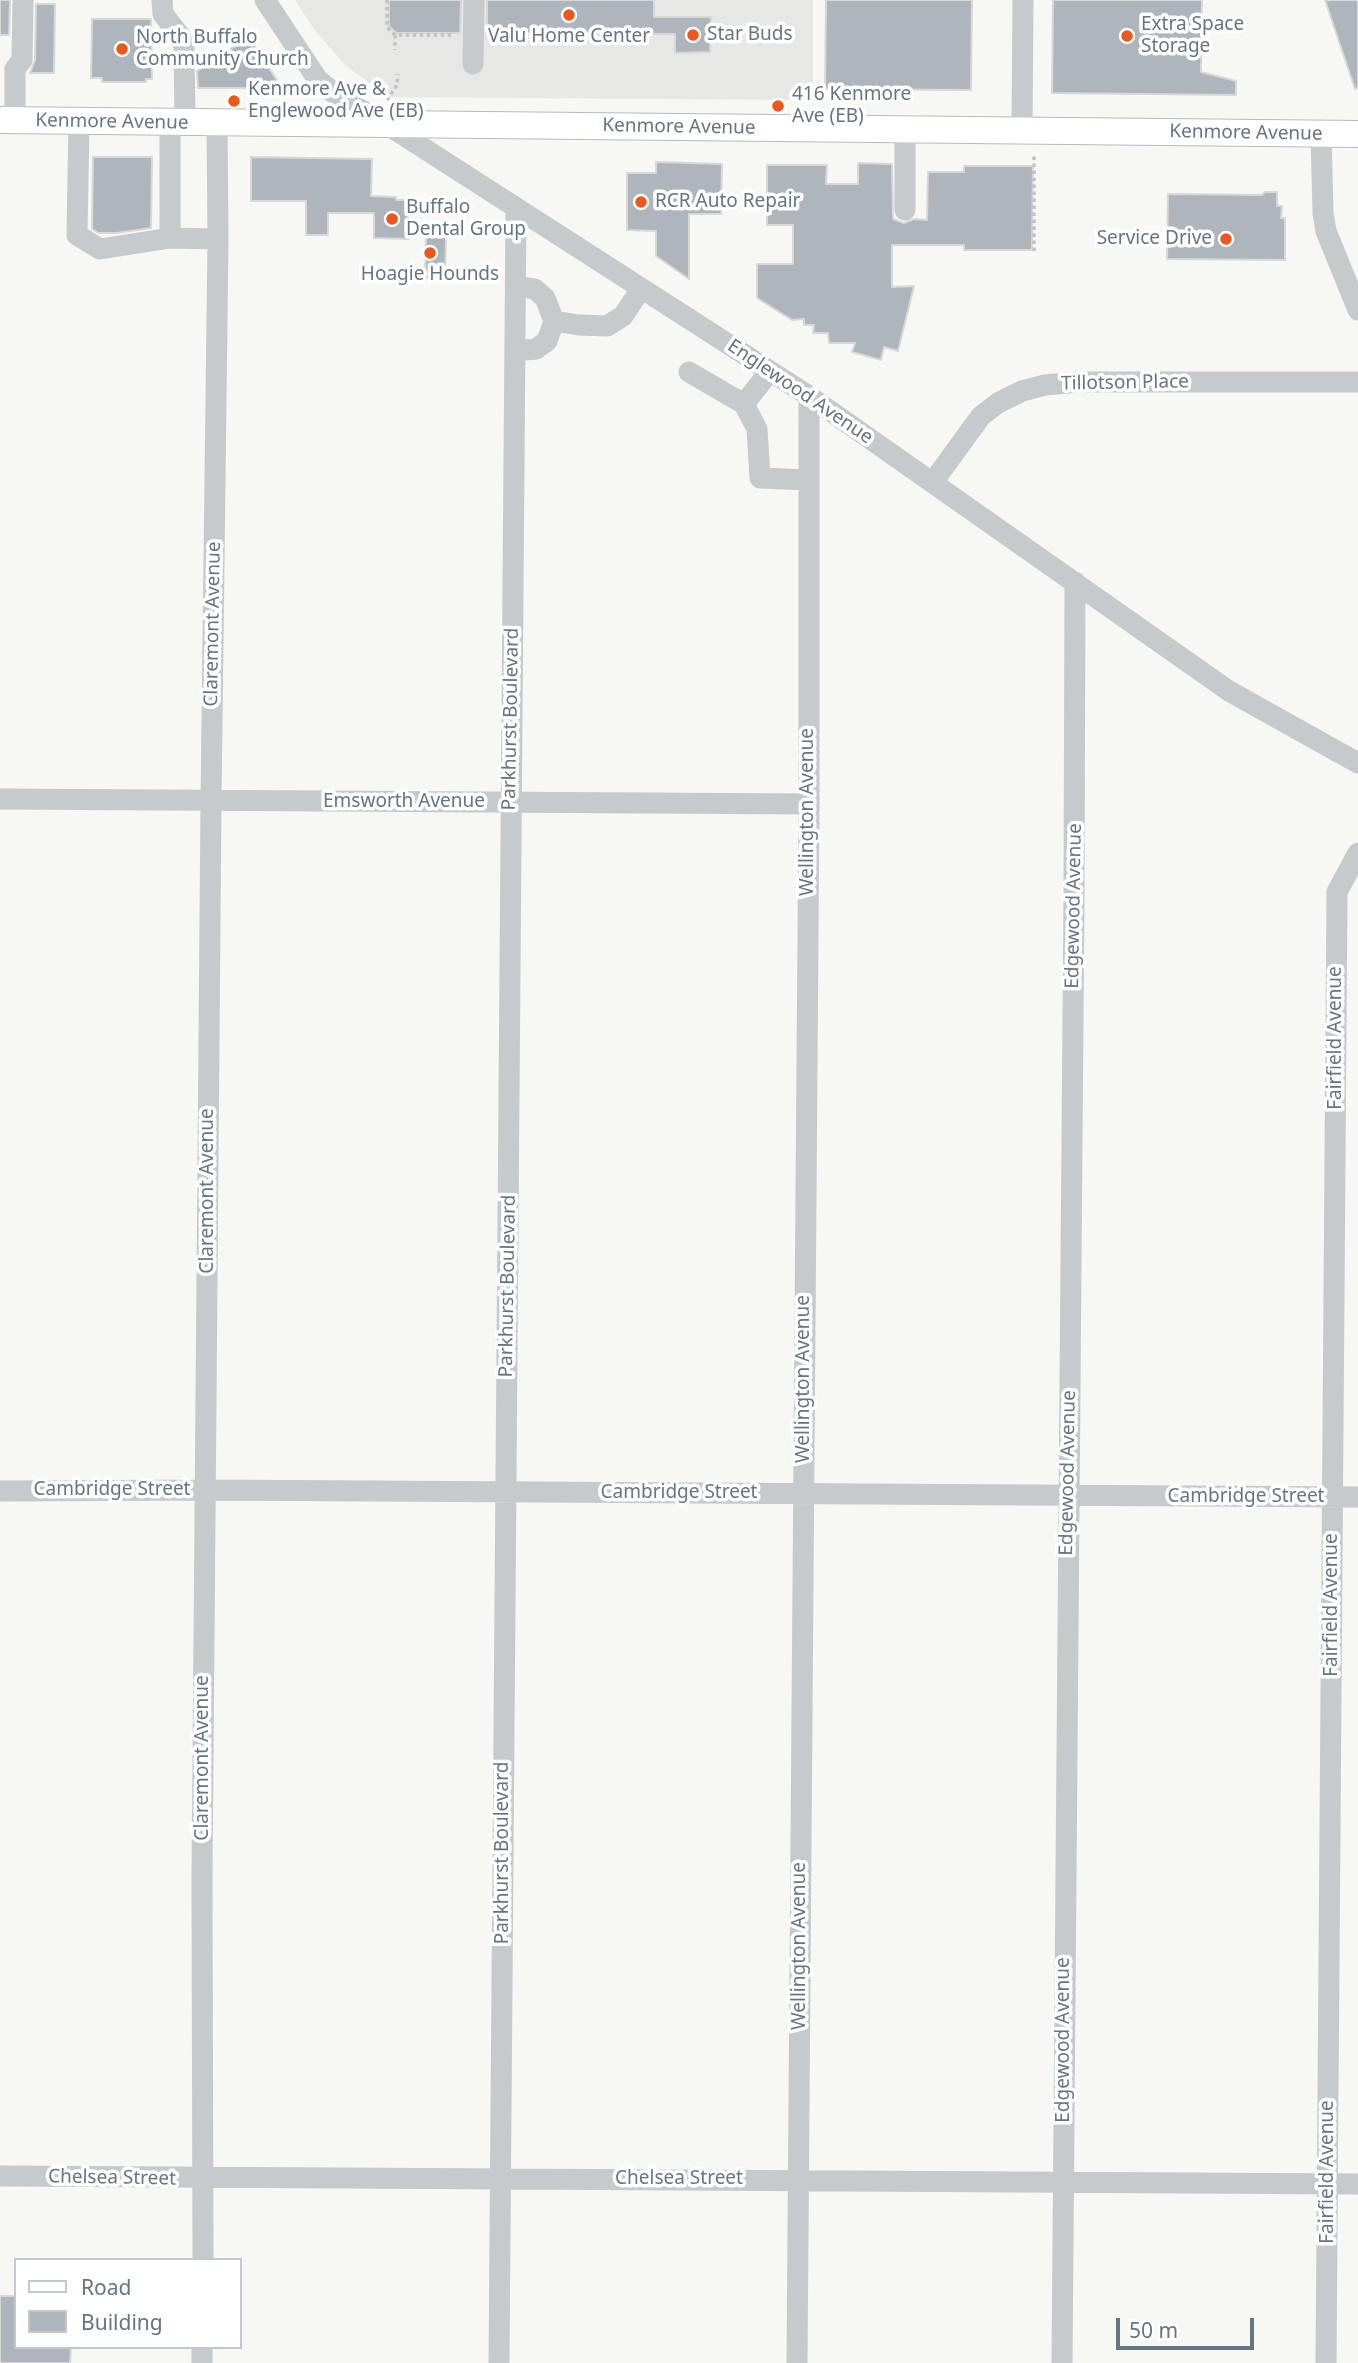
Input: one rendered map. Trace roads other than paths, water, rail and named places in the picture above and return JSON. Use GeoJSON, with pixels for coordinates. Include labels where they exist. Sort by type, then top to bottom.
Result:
{"type":"FeatureCollection","features":[{"type":"Feature","properties":{"kind":"main road","name":"Kenmore Avenue"},"geometry":{"type":"LineString","coordinates":[[8,120],[216,123],[387,112],[905,130],[1028,142],[1358,134]]}},
{"type":"Feature","properties":{"kind":"street"},"geometry":{"type":"LineString","coordinates":[[8,120],[15,69],[23,60],[23,0]]}},
{"type":"Feature","properties":{"kind":"street"},"geometry":{"type":"LineString","coordinates":[[162,0],[163,14],[180,36],[184,47],[170,238]]}},
{"type":"Feature","properties":{"kind":"street","name":"Englewood Avenue"},"geometry":{"type":"LineString","coordinates":[[265,0],[318,80],[340,98],[387,112],[516,209],[809,396],[1229,691],[1358,763]]}},
{"type":"Feature","properties":{"kind":"street"},"geometry":{"type":"LineString","coordinates":[[473,64],[474,0]]}},
{"type":"Feature","properties":{"kind":"street"},"geometry":{"type":"LineString","coordinates":[[1023,0],[1028,142]]}},
{"type":"Feature","properties":{"kind":"street"},"geometry":{"type":"LineString","coordinates":[[79,121],[77,235],[100,248],[170,238],[218,239]]}},
{"type":"Feature","properties":{"kind":"street","name":"Claremont Avenue"},"geometry":{"type":"LineString","coordinates":[[203,2258],[202,1863],[218,239],[216,123]]}},
{"type":"Feature","properties":{"kind":"street"},"geometry":{"type":"LineString","coordinates":[[905,130],[905,210]]}},
{"type":"Feature","properties":{"kind":"street"},"geometry":{"type":"LineString","coordinates":[[1321,134],[1326,232],[1358,310]]}},
{"type":"Feature","properties":{"kind":"street","name":"Parkhurst Boulevard"},"geometry":{"type":"LineString","coordinates":[[499,2363],[516,209]]}},
{"type":"Feature","properties":{"kind":"street"},"geometry":{"type":"LineString","coordinates":[[515,351],[536,349],[547,341],[554,321],[545,298],[535,289],[516,286]]}},
{"type":"Feature","properties":{"kind":"street"},"geometry":{"type":"LineString","coordinates":[[554,321],[579,326],[607,326],[623,316],[641,289]]}},
{"type":"Feature","properties":{"kind":"street"},"geometry":{"type":"LineString","coordinates":[[744,404],[770,371]]}},
{"type":"Feature","properties":{"kind":"street"},"geometry":{"type":"LineString","coordinates":[[689,372],[744,404],[757,429],[760,478],[809,480]]}},
{"type":"Feature","properties":{"kind":"street","name":"Tillotson Place"},"geometry":{"type":"LineString","coordinates":[[933,482],[981,416],[998,403],[1022,391],[1045,385],[1079,382],[1358,382]]}},
{"type":"Feature","properties":{"kind":"street","name":"Wellington Avenue"},"geometry":{"type":"LineString","coordinates":[[797,2363],[809,804],[809,396]]}},
{"type":"Feature","properties":{"kind":"street","name":"Edgewood Avenue"},"geometry":{"type":"LineString","coordinates":[[1062,2363],[1075,582]]}},
{"type":"Feature","properties":{"kind":"street","name":"Emsworth Avenue"},"geometry":{"type":"LineString","coordinates":[[0,799],[809,804]]}},
{"type":"Feature","properties":{"kind":"street","name":"Fairfield Avenue"},"geometry":{"type":"LineString","coordinates":[[1326,2363],[1336,892],[1358,853]]}},
{"type":"Feature","properties":{"kind":"street","name":"Cambridge Street"},"geometry":{"type":"LineString","coordinates":[[0,1491],[206,1489],[1358,1497]]}},
{"type":"Feature","properties":{"kind":"street","name":"Chelsea Street"},"geometry":{"type":"LineString","coordinates":[[0,2176],[1358,2184]]}},
{"type":"Feature","properties":{"kind":"place","name":"Valu Home Center"},"geometry":{"type":"Point","coordinates":[569,15]}},
{"type":"Feature","properties":{"kind":"place","name":"Star Buds"},"geometry":{"type":"Point","coordinates":[693,35]}},
{"type":"Feature","properties":{"kind":"place","name":"Extra Space Storage"},"geometry":{"type":"Point","coordinates":[1127,36]}},
{"type":"Feature","properties":{"kind":"place","name":"North Buffalo Community Church"},"geometry":{"type":"Point","coordinates":[122,49]}},
{"type":"Feature","properties":{"kind":"place","name":"Kenmore Ave & Englewood Ave (EB)"},"geometry":{"type":"Point","coordinates":[234,101]}},
{"type":"Feature","properties":{"kind":"place","name":"416 Kenmore Ave (EB)"},"geometry":{"type":"Point","coordinates":[778,106]}},
{"type":"Feature","properties":{"kind":"place","name":"RCR Auto Repair"},"geometry":{"type":"Point","coordinates":[641,202]}},
{"type":"Feature","properties":{"kind":"place","name":"Buffalo Dental Group"},"geometry":{"type":"Point","coordinates":[392,219]}},
{"type":"Feature","properties":{"kind":"place","name":"Service Drive"},"geometry":{"type":"Point","coordinates":[1226,239]}},
{"type":"Feature","properties":{"kind":"place","name":"Hoagie Hounds"},"geometry":{"type":"Point","coordinates":[430,253]}}]}
